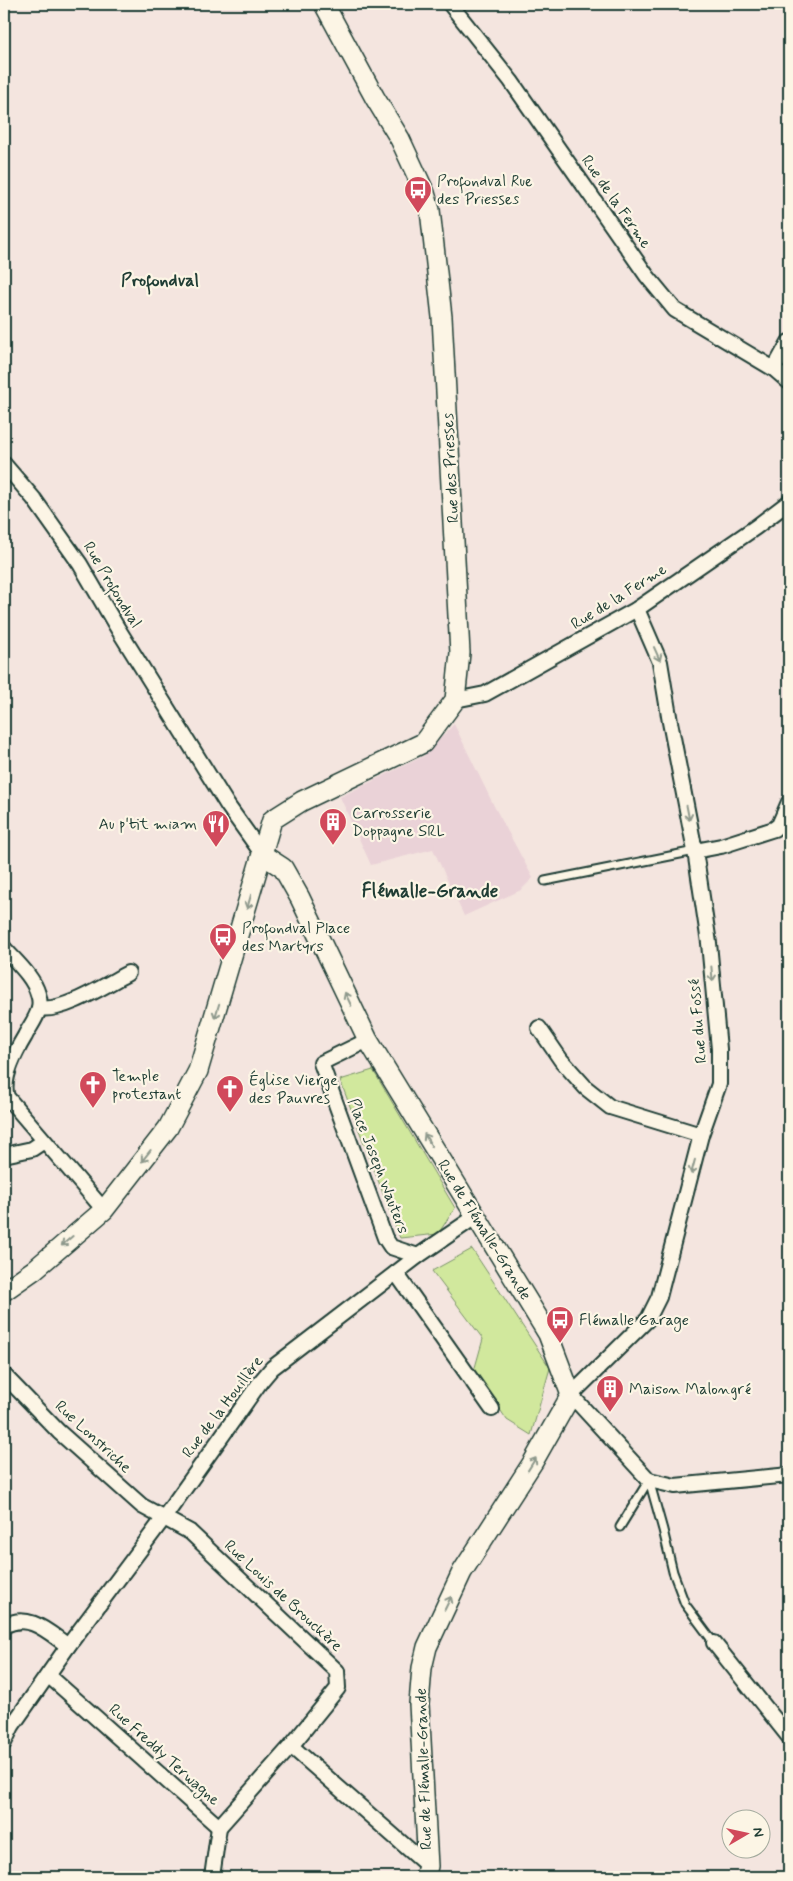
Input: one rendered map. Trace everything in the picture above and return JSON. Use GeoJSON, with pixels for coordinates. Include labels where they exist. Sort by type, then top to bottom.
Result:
{"type":"FeatureCollection","features":[{"type":"Feature","properties":{"kind":"street","name":"Rue des Priesses"},"geometry":{"type":"LineString","coordinates":[[324,4],[375,98],[400,139],[425,193],[430,210],[442,316],[451,458],[460,653],[456,700]]}},
{"type":"Feature","properties":{"kind":"street","name":"Rue de la Ferme"},"geometry":{"type":"LineString","coordinates":[[450,4],[511,81],[647,276],[675,310],[774,369],[789,382]]}},
{"type":"Feature","properties":{"kind":"street"},"geometry":{"type":"LineString","coordinates":[[774,369],[789,342]]}},
{"type":"Feature","properties":{"kind":"street","name":"Rue Profondval"},"geometry":{"type":"LineString","coordinates":[[4,464],[34,499],[80,564],[228,806],[263,855]]}},
{"type":"Feature","properties":{"kind":"street","name":"Rue de la Ferme"},"geometry":{"type":"LineString","coordinates":[[456,700],[485,694],[637,610],[789,502]]}},
{"type":"Feature","properties":{"kind":"street","name":"Rue du Fossé"},"geometry":{"type":"LineString","coordinates":[[570,1395],[648,1319],[659,1298],[701,1135],[719,1084],[719,1053],[709,943],[695,851],[660,662],[637,610]]}},
{"type":"Feature","properties":{"kind":"street"},"geometry":{"type":"LineString","coordinates":[[4,1291],[34,1270],[104,1210],[168,1128],[198,1071],[272,820],[302,801],[423,744],[456,700]]}},
{"type":"Feature","properties":{"kind":"street"},"geometry":{"type":"LineString","coordinates":[[695,851],[721,846],[774,829],[779,825],[789,802]]}},
{"type":"Feature","properties":{"kind":"street","name":"Rue de Flémalle-Grande"},"geometry":{"type":"LineString","coordinates":[[263,855],[283,868],[300,898],[368,1040],[548,1334],[570,1395],[533,1462],[462,1572],[427,1647],[422,1668],[419,1704],[426,1871]]}},
{"type":"Feature","properties":{"kind":"street"},"geometry":{"type":"LineString","coordinates":[[4,948],[34,983],[40,1001],[36,1018],[24,1037],[8,1072],[4,1089],[12,1104],[104,1210]]}},
{"type":"Feature","properties":{"kind":"street"},"geometry":{"type":"LineString","coordinates":[[39,1008],[49,1010],[66,1004],[128,973]]}},
{"type":"Feature","properties":{"kind":"street"},"geometry":{"type":"LineString","coordinates":[[539,1028],[561,1060],[586,1088],[610,1107],[701,1135]]}},
{"type":"Feature","properties":{"kind":"street","name":"Place Joseph Wauters"},"geometry":{"type":"LineString","coordinates":[[368,1040],[321,1063],[385,1238],[391,1248],[418,1256]]}},
{"type":"Feature","properties":{"kind":"street"},"geometry":{"type":"LineString","coordinates":[[4,1155],[32,1150],[44,1140]]}},
{"type":"Feature","properties":{"kind":"street","name":"Rue de la Houillère"},"geometry":{"type":"LineString","coordinates":[[4,1743],[12,1726],[68,1646],[163,1519],[260,1381],[272,1368],[418,1256],[475,1217]]}},
{"type":"Feature","properties":{"kind":"street"},"geometry":{"type":"LineString","coordinates":[[396,1273],[492,1409]]}},
{"type":"Feature","properties":{"kind":"street","name":"Rue Lonstriche"},"geometry":{"type":"LineString","coordinates":[[4,1375],[59,1432],[142,1506],[163,1519]]}},
{"type":"Feature","properties":{"kind":"street"},"geometry":{"type":"LineString","coordinates":[[570,1395],[648,1480],[675,1486],[789,1475]]}},
{"type":"Feature","properties":{"kind":"street","name":"Rue Louis de Brouckère"},"geometry":{"type":"LineString","coordinates":[[163,1519],[190,1532],[337,1671],[338,1688],[291,1746],[219,1827]]}},
{"type":"Feature","properties":{"kind":"street"},"geometry":{"type":"LineString","coordinates":[[4,1626],[13,1621],[30,1621],[41,1626],[68,1646]]}},
{"type":"Feature","properties":{"kind":"street"},"geometry":{"type":"LineString","coordinates":[[714,1643],[789,1737]]}},
{"type":"Feature","properties":{"kind":"street","name":"Rue Freddy Terwagne"},"geometry":{"type":"LineString","coordinates":[[48,1675],[219,1827],[212,1877]]}},
{"type":"Feature","properties":{"kind":"street"},"geometry":{"type":"LineString","coordinates":[[291,1746],[426,1871]]}},
{"type":"Feature","properties":{"kind":"lane"},"geometry":{"type":"LineString","coordinates":[[544,881],[695,851]]}},
{"type":"Feature","properties":{"kind":"lane"},"geometry":{"type":"LineString","coordinates":[[620,1527],[648,1480]]}},
{"type":"Feature","properties":{"kind":"lane"},"geometry":{"type":"LineString","coordinates":[[648,1480],[673,1572],[682,1596],[714,1643]]}},
{"type":"Feature","properties":{"kind":"shaded area"},"geometry":{"type":"Polygon","coordinates":[[[454,724],[494,806],[533,878],[521,890],[464,916],[433,849],[371,865],[340,797],[424,756],[454,724]]]}},
{"type":"Feature","properties":{"kind":"green space"},"geometry":{"type":"Polygon","coordinates":[[[373,1070],[455,1208],[438,1234],[400,1238],[340,1080],[373,1070]]]}},
{"type":"Feature","properties":{"kind":"green space"},"geometry":{"type":"Polygon","coordinates":[[[472,1249],[550,1368],[531,1435],[507,1420],[474,1371],[483,1339],[432,1271],[472,1249]]]}},
{"type":"Feature","properties":{"kind":"place","name":"Profondval Rue des Priesses"},"geometry":{"type":"Point","coordinates":[418,214]}},
{"type":"Feature","properties":{"kind":"place","name":"Carrosserie Doppagne SRL"},"geometry":{"type":"Point","coordinates":[333,846]}},
{"type":"Feature","properties":{"kind":"place","name":"Au p'tit miam"},"geometry":{"type":"Point","coordinates":[216,848]}},
{"type":"Feature","properties":{"kind":"place","name":"Profondval Place des Martyrs"},"geometry":{"type":"Point","coordinates":[223,961]}},
{"type":"Feature","properties":{"kind":"place","name":"Temple protestant"},"geometry":{"type":"Point","coordinates":[93,1109]}},
{"type":"Feature","properties":{"kind":"place","name":"Église Vierge des Pauvres"},"geometry":{"type":"Point","coordinates":[230,1113]}},
{"type":"Feature","properties":{"kind":"place","name":"Flémalle Garage"},"geometry":{"type":"Point","coordinates":[560,1344]}},
{"type":"Feature","properties":{"kind":"place","name":"Maison Malongré"},"geometry":{"type":"Point","coordinates":[610,1413]}},
{"type":"Feature","properties":{"kind":"district","name":"Profondval"},"geometry":{"type":"Point","coordinates":[160,281]}},
{"type":"Feature","properties":{"kind":"district","name":"Flémalle-Grande"},"geometry":{"type":"Point","coordinates":[430,891]}}]}
